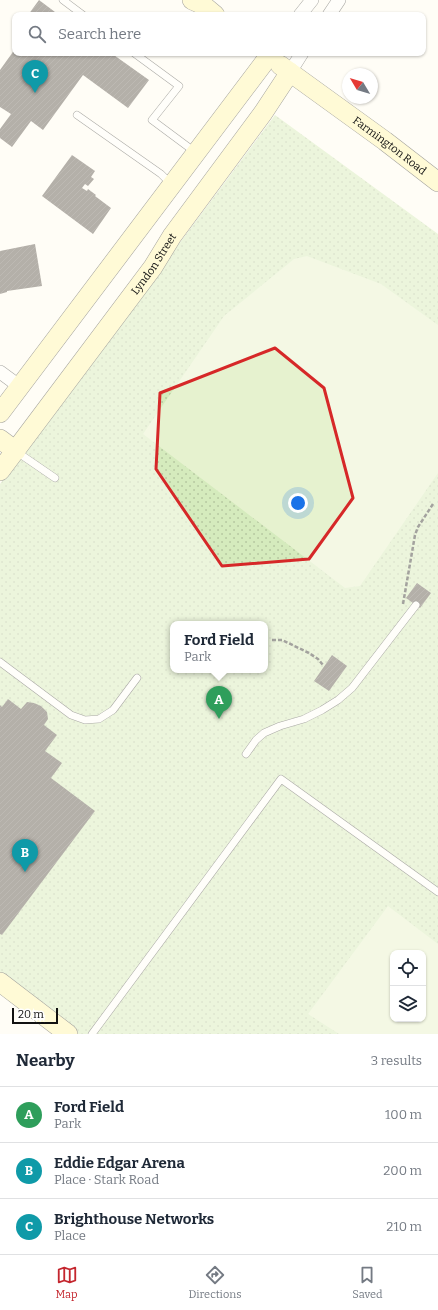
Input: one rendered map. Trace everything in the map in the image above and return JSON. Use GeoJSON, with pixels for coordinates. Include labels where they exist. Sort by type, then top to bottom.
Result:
{"type":"FeatureCollection","features":[{"type":"Feature","properties":{"kind":"street"},"geometry":{"type":"LineString","coordinates":[[302,12],[312,0]]}},
{"type":"Feature","properties":{"kind":"street"},"geometry":{"type":"LineString","coordinates":[[330,12],[339,0]]}},
{"type":"Feature","properties":{"kind":"street"},"geometry":{"type":"LineString","coordinates":[[0,413],[196,153],[267,56]]}},
{"type":"Feature","properties":{"kind":"street","name":"Farmington Road"},"geometry":{"type":"LineString","coordinates":[[270,56],[438,182]]}},
{"type":"Feature","properties":{"kind":"street","name":"Lyndon Street"},"geometry":{"type":"LineString","coordinates":[[0,471],[153,267],[172,236],[263,113],[300,56]]}},
{"type":"Feature","properties":{"kind":"street"},"geometry":{"type":"LineString","coordinates":[[0,372],[19,386]]}},
{"type":"Feature","properties":{"kind":"street"},"geometry":{"type":"LineString","coordinates":[[0,439],[16,451]]}},
{"type":"Feature","properties":{"kind":"street"},"geometry":{"type":"LineString","coordinates":[[0,982],[68,1034]]}},
{"type":"Feature","properties":{"kind":"lane"},"geometry":{"type":"LineString","coordinates":[[63,0],[79,12]]}},
{"type":"Feature","properties":{"kind":"lane"},"geometry":{"type":"LineString","coordinates":[[71,6],[76,0]]}},
{"type":"Feature","properties":{"kind":"lane"},"geometry":{"type":"LineString","coordinates":[[138,56],[179,86],[152,120],[196,153]]}},
{"type":"Feature","properties":{"kind":"lane"},"geometry":{"type":"LineString","coordinates":[[77,116],[161,174],[172,185]]}},
{"type":"Feature","properties":{"kind":"lane"},"geometry":{"type":"LineString","coordinates":[[16,451],[55,478]]}},
{"type":"Feature","properties":{"kind":"lane"},"geometry":{"type":"LineString","coordinates":[[246,754],[256,740],[264,733],[280,726],[304,719],[322,710],[338,700],[352,688],[416,605]]}},
{"type":"Feature","properties":{"kind":"lane"},"geometry":{"type":"LineString","coordinates":[[0,662],[71,715],[85,720],[99,719],[113,710],[136,678]]}},
{"type":"Feature","properties":{"kind":"lane"},"geometry":{"type":"LineString","coordinates":[[92,1034],[281,779],[438,892]]}},
{"type":"Feature","properties":{"kind":"path"},"geometry":{"type":"LineString","coordinates":[[398,628],[415,535],[418,527],[433,504]]}},
{"type":"Feature","properties":{"kind":"path"},"geometry":{"type":"LineString","coordinates":[[272,640],[282,640],[309,653],[318,659],[323,665]]}},
{"type":"Feature","properties":{"kind":"highlighted area"},"geometry":{"type":"Polygon","coordinates":[[[275,348],[324,388],[353,498],[309,559],[222,566],[156,469],[160,393],[275,348]]]}},
{"type":"Feature","properties":{"kind":"green space"},"geometry":{"type":"Polygon","coordinates":[[[275,115],[438,234],[438,1034],[78,1034],[0,973],[0,484],[275,115]]]}},
{"type":"Feature","properties":{"kind":"green space"},"geometry":{"type":"Polygon","coordinates":[[[307,256],[381,284],[438,325],[438,473],[360,586],[345,588],[143,434],[224,316],[294,259],[307,256]]]}},
{"type":"Feature","properties":{"kind":"green space"},"geometry":{"type":"Polygon","coordinates":[[[388,906],[438,944],[438,1034],[339,1034],[308,1014],[388,906]]]}},
{"type":"Feature","properties":{"kind":"building"},"geometry":{"type":"Polygon","coordinates":[[[39,0],[55,12],[30,12],[39,0]]]}},
{"type":"Feature","properties":{"kind":"building"},"geometry":{"type":"Polygon","coordinates":[[[12,53],[12,56],[115,56],[149,80],[128,108],[83,75],[43,130],[31,121],[12,147],[0,138],[0,129],[11,114],[0,107],[0,70],[12,53]]]}},
{"type":"Feature","properties":{"kind":"building"},"geometry":{"type":"Polygon","coordinates":[[[72,155],[95,171],[91,177],[94,179],[88,186],[85,184],[82,188],[87,191],[88,189],[111,208],[93,234],[42,196],[72,155]]]}},
{"type":"Feature","properties":{"kind":"building"},"geometry":{"type":"Polygon","coordinates":[[[35,244],[42,286],[7,291],[0,294],[0,251],[35,244]]]}},
{"type":"Feature","properties":{"kind":"building"},"geometry":{"type":"Polygon","coordinates":[[[417,583],[431,593],[420,608],[406,598],[417,583]]]}},
{"type":"Feature","properties":{"kind":"building"},"geometry":{"type":"Polygon","coordinates":[[[332,655],[347,666],[329,691],[314,681],[332,655]]]}},
{"type":"Feature","properties":{"kind":"building"},"geometry":{"type":"Polygon","coordinates":[[[8,699],[21,709],[27,702],[41,706],[47,712],[48,719],[44,725],[57,735],[45,751],[62,763],[51,778],[95,811],[2,935],[0,934],[0,705],[2,707],[8,699]]]}},
{"type":"Feature","properties":{"kind":"place","name":"Brighthouse Networks"},"geometry":{"type":"Point","coordinates":[35,93]}},
{"type":"Feature","properties":{"kind":"place","name":"Ford Field"},"geometry":{"type":"Point","coordinates":[219,719]}},
{"type":"Feature","properties":{"kind":"place","name":"Eddie Edgar Arena"},"geometry":{"type":"Point","coordinates":[25,872]}}]}
